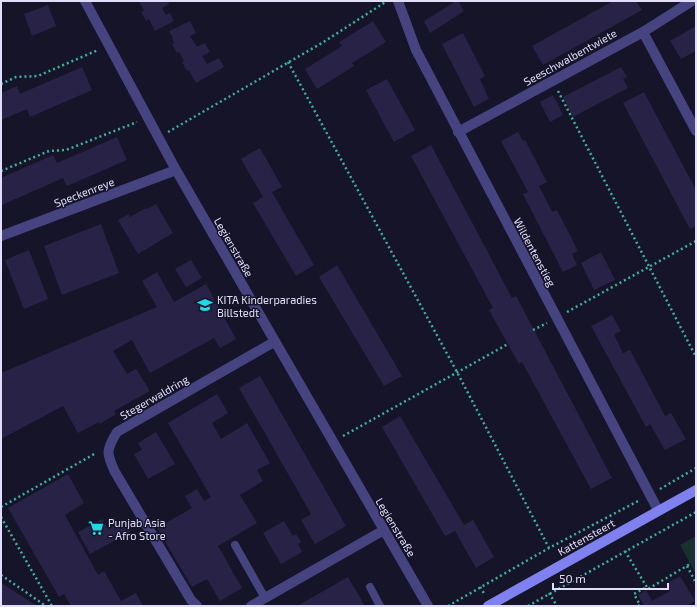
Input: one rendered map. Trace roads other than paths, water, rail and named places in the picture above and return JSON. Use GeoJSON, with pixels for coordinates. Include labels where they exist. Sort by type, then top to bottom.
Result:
{"type":"FeatureCollection","features":[{"type":"Feature","properties":{"kind":"street","name":"Legienstraße"},"geometry":{"type":"LineString","coordinates":[[85,1],[176,170],[274,342],[428,606]]}},
{"type":"Feature","properties":{"kind":"street","name":"Wildentenstieg"},"geometry":{"type":"LineString","coordinates":[[398,1],[416,50],[658,510]]}},
{"type":"Feature","properties":{"kind":"street","name":"Seeschwalbentwiete"},"geometry":{"type":"LineString","coordinates":[[458,132],[642,32],[692,1]]}},
{"type":"Feature","properties":{"kind":"street"},"geometry":{"type":"LineString","coordinates":[[642,32],[696,131]]}},
{"type":"Feature","properties":{"kind":"street","name":"Speckenreye"},"geometry":{"type":"LineString","coordinates":[[1,236],[176,170]]}},
{"type":"Feature","properties":{"kind":"street","name":"Stegerwaldring"},"geometry":{"type":"LineString","coordinates":[[197,606],[191,600],[115,472],[108,457],[108,446],[117,432],[274,342]]}},
{"type":"Feature","properties":{"kind":"street","name":"Kattensteert"},"geometry":{"type":"LineString","coordinates":[[488,606],[696,490]]}},
{"type":"Feature","properties":{"kind":"street"},"geometry":{"type":"LineString","coordinates":[[251,606],[384,530]]}},
{"type":"Feature","properties":{"kind":"lane"},"geometry":{"type":"LineString","coordinates":[[235,545],[265,598]]}},
{"type":"Feature","properties":{"kind":"lane"},"geometry":{"type":"LineString","coordinates":[[370,587],[380,606]]}},
{"type":"Feature","properties":{"kind":"place","name":"KITA Kinderparadies Billstedt"},"geometry":{"type":"Point","coordinates":[205,305]}},
{"type":"Feature","properties":{"kind":"place","name":"Punjab Asia - Afro Store"},"geometry":{"type":"Point","coordinates":[96,528]}}]}
